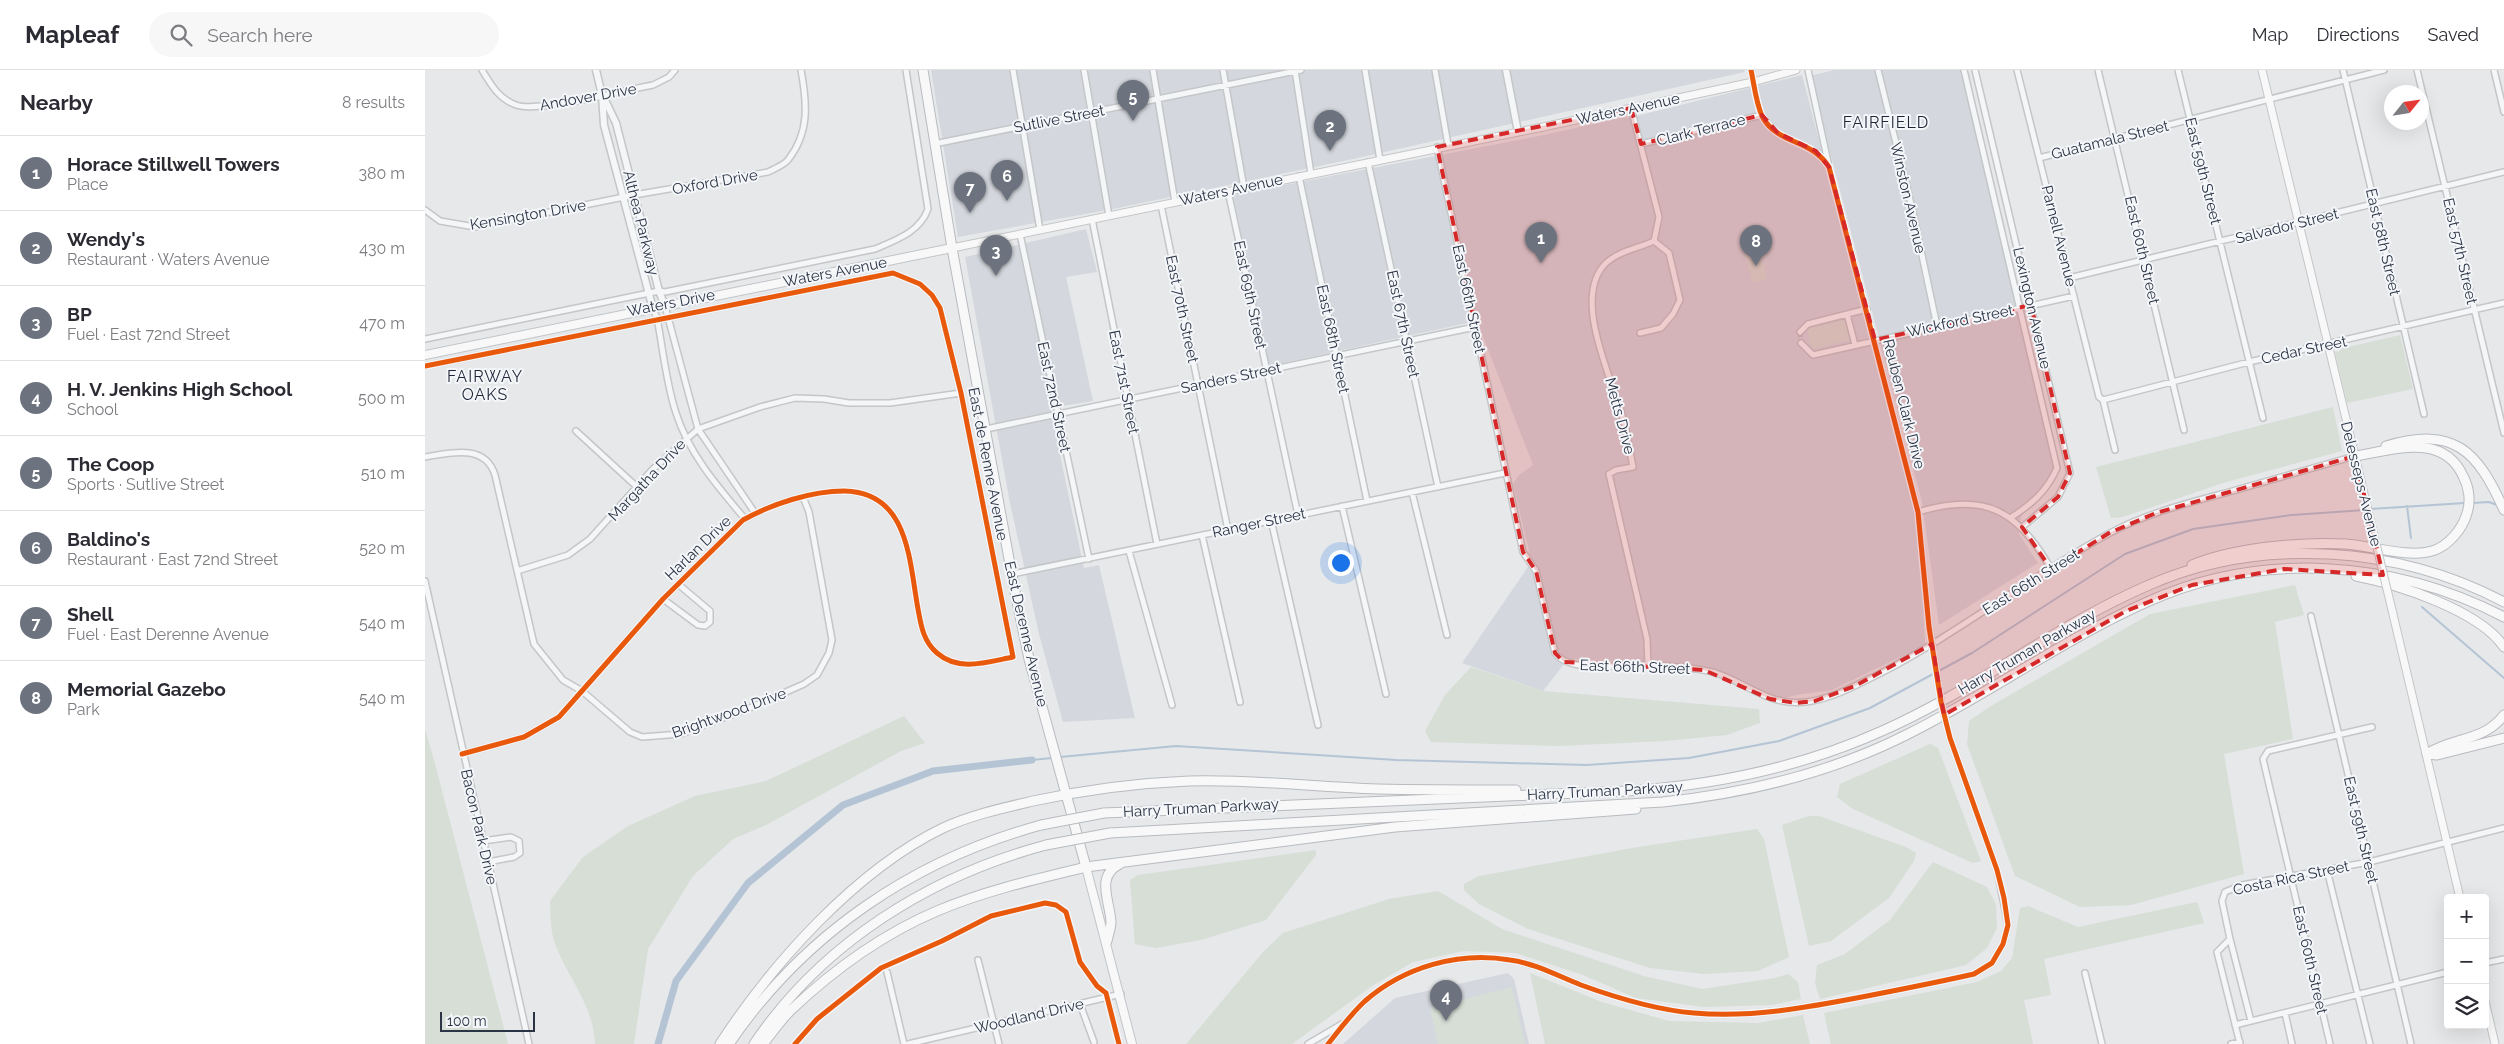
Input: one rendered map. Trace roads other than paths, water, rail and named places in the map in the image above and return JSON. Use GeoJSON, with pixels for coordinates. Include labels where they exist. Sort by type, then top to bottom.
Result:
{"type":"FeatureCollection","features":[{"type":"Feature","properties":{"kind":"highway","name":"East Derenne Avenue"},"geometry":{"type":"LineString","coordinates":[[923,70],[952,248],[1029,659],[1086,867]]}},
{"type":"Feature","properties":{"kind":"highway"},"geometry":{"type":"LineString","coordinates":[[2355,456],[2405,440],[2427,438],[2449,442],[2467,451],[2478,462],[2491,481],[2504,510]]}},
{"type":"Feature","properties":{"kind":"highway"},"geometry":{"type":"LineString","coordinates":[[2151,584],[2209,560],[2234,554],[2301,544],[2346,544],[2415,553],[2433,550],[2445,544],[2464,523],[2469,508],[2466,481],[2453,460],[2433,448],[2414,446],[2355,456]]}},
{"type":"Feature","properties":{"kind":"highway","name":"Harry Truman Parkway"},"geometry":{"type":"LineString","coordinates":[[729,1044],[755,1009],[788,971],[824,936],[864,906],[906,879],[949,857],[996,838],[1041,825],[1104,813],[1576,793],[1662,788],[1729,780],[1773,770],[1837,750],[1903,721],[2099,611],[2151,584],[2211,566],[2251,558],[2283,555],[2331,555],[2380,560],[2426,570],[2472,586],[2504,602]]}},
{"type":"Feature","properties":{"kind":"highway"},"geometry":{"type":"LineString","coordinates":[[2307,568],[2375,580],[2426,598],[2475,620],[2498,638],[2504,647]]}},
{"type":"Feature","properties":{"kind":"highway","name":"Harry Truman Parkway"},"geometry":{"type":"LineString","coordinates":[[754,1044],[803,985],[838,952],[875,922],[916,897],[958,875],[1003,857],[1046,844],[1110,833],[1646,803],[1731,793],[1776,784],[1820,770],[1886,744],[1932,722],[2105,623],[2169,592],[2237,574],[2307,568],[2354,570],[2407,580],[2459,596],[2504,617]]}},
{"type":"Feature","properties":{"kind":"highway"},"geometry":{"type":"LineString","coordinates":[[2427,754],[2435,748],[2486,732],[2504,715]]}},
{"type":"Feature","properties":{"kind":"highway"},"geometry":{"type":"LineString","coordinates":[[2427,754],[2437,755],[2504,738]]}},
{"type":"Feature","properties":{"kind":"highway"},"geometry":{"type":"LineString","coordinates":[[719,1044],[748,1003],[787,957],[851,891],[884,863],[913,844],[945,827],[980,815],[1066,794],[1144,784],[1190,781],[1576,793]]}},
{"type":"Feature","properties":{"kind":"highway"},"geometry":{"type":"LineString","coordinates":[[763,1044],[789,1012],[840,969],[886,936],[937,911],[981,896],[1086,867],[1395,828],[1617,812],[1664,806],[1731,793]]}},
{"type":"Feature","properties":{"kind":"highway"},"geometry":{"type":"LineString","coordinates":[[1107,941],[1111,923],[1105,880],[1111,869],[1123,863]]}},
{"type":"Feature","properties":{"kind":"main road","name":"Waters Avenue"},"geometry":{"type":"LineString","coordinates":[[665,306],[1518,132],[1753,82],[1796,70]]}},
{"type":"Feature","properties":{"kind":"main road","name":"Delesseps Avenue"},"geometry":{"type":"LineString","coordinates":[[2262,70],[2460,894]]}},
{"type":"Feature","properties":{"kind":"main road","name":"Waters Drive"},"geometry":{"type":"LineString","coordinates":[[425,355],[665,306]]}},
{"type":"Feature","properties":{"kind":"main road","name":"East Derenne Avenue"},"geometry":{"type":"LineString","coordinates":[[1086,867],[1121,994],[1132,1044]]}},
{"type":"Feature","properties":{"kind":"main road"},"geometry":{"type":"LineString","coordinates":[[2489,1018],[2495,1044]]}},
{"type":"Feature","properties":{"kind":"street","name":"Andover Drive"},"geometry":{"type":"LineString","coordinates":[[482,70],[496,93],[517,106],[540,107],[653,85],[669,77],[675,70]]}},
{"type":"Feature","properties":{"kind":"street","name":"Althea Parkway"},"geometry":{"type":"LineString","coordinates":[[596,70],[602,95],[604,125],[657,318],[675,413],[711,479],[745,519]]}},
{"type":"Feature","properties":{"kind":"street","name":"Oxford Drive"},"geometry":{"type":"LineString","coordinates":[[634,195],[768,172],[788,161],[805,127],[807,102],[801,70]]}},
{"type":"Feature","properties":{"kind":"street","name":"Waters Drive"},"geometry":{"type":"LineString","coordinates":[[425,339],[659,290],[665,292],[875,249],[905,237],[924,219],[928,209],[906,70]]}},
{"type":"Feature","properties":{"kind":"street"},"geometry":{"type":"LineString","coordinates":[[1013,70],[1040,230]]}},
{"type":"Feature","properties":{"kind":"street"},"geometry":{"type":"LineString","coordinates":[[1084,70],[1109,216]]}},
{"type":"Feature","properties":{"kind":"street"},"geometry":{"type":"LineString","coordinates":[[1153,70],[1175,202]]}},
{"type":"Feature","properties":{"kind":"street"},"geometry":{"type":"LineString","coordinates":[[1223,70],[1244,188]]}},
{"type":"Feature","properties":{"kind":"street","name":"Sutlive Street"},"geometry":{"type":"LineString","coordinates":[[934,144],[1297,70]]}},
{"type":"Feature","properties":{"kind":"street"},"geometry":{"type":"LineString","coordinates":[[1297,70],[1311,174]]}},
{"type":"Feature","properties":{"kind":"street"},"geometry":{"type":"LineString","coordinates":[[1365,70],[1380,160]]}},
{"type":"Feature","properties":{"kind":"street"},"geometry":{"type":"LineString","coordinates":[[1435,70],[1448,145]]}},
{"type":"Feature","properties":{"kind":"street"},"geometry":{"type":"LineString","coordinates":[[1506,70],[1518,132]]}},
{"type":"Feature","properties":{"kind":"street"},"geometry":{"type":"LineString","coordinates":[[1751,70],[1761,115]]}},
{"type":"Feature","properties":{"kind":"street"},"geometry":{"type":"LineString","coordinates":[[1808,70],[1829,167]]}},
{"type":"Feature","properties":{"kind":"street","name":"Winston Avenue"},"geometry":{"type":"LineString","coordinates":[[1879,70],[1912,208],[1937,326]]}},
{"type":"Feature","properties":{"kind":"street","name":"Lexington Avenue"},"geometry":{"type":"LineString","coordinates":[[1964,70],[2057,468],[2044,492],[2027,507],[2010,518]]}},
{"type":"Feature","properties":{"kind":"street","name":"Lexington Avenue"},"geometry":{"type":"LineString","coordinates":[[1975,70],[2068,457],[2070,473],[2065,487],[2041,513],[2021,528]]}},
{"type":"Feature","properties":{"kind":"street","name":"Parnell Avenue"},"geometry":{"type":"LineString","coordinates":[[2017,70],[2073,296],[2099,396],[2103,400],[2115,450]]}},
{"type":"Feature","properties":{"kind":"street","name":"East 60th Street"},"geometry":{"type":"LineString","coordinates":[[2098,70],[2185,430]]}},
{"type":"Feature","properties":{"kind":"street","name":"East 59th Street"},"geometry":{"type":"LineString","coordinates":[[2178,70],[2263,418]]}},
{"type":"Feature","properties":{"kind":"street","name":"East 58th Street"},"geometry":{"type":"LineString","coordinates":[[2343,70],[2373,204],[2424,414]]}},
{"type":"Feature","properties":{"kind":"street","name":"Guatamala Street"},"geometry":{"type":"LineString","coordinates":[[2039,158],[2384,70]]}},
{"type":"Feature","properties":{"kind":"street","name":"East 57th Street"},"geometry":{"type":"LineString","coordinates":[[2417,70],[2504,433]]}},
{"type":"Feature","properties":{"kind":"street"},"geometry":{"type":"LineString","coordinates":[[2494,70],[2504,112]]}},
{"type":"Feature","properties":{"kind":"street","name":"Althea Parkway"},"geometry":{"type":"LineString","coordinates":[[602,95],[616,123],[659,290],[669,316],[698,429],[755,513]]}},
{"type":"Feature","properties":{"kind":"street","name":"Clark Terrace"},"geometry":{"type":"LineString","coordinates":[[1631,108],[1659,217],[1654,241]]}},
{"type":"Feature","properties":{"kind":"street","name":"Reuben Clark Drive"},"geometry":{"type":"LineString","coordinates":[[1345,1023],[1366,1001],[1410,972],[1439,962],[1459,959],[1483,957],[1511,960],[1599,992],[1643,1004],[1692,1013],[1723,1015],[1786,1011],[1974,974],[1992,962],[2003,944],[2008,925],[1997,870],[1950,738],[1941,702],[1929,627],[1918,512],[1829,167],[1816,151],[1778,133],[1769,126],[1761,115]]}},
{"type":"Feature","properties":{"kind":"street","name":"Clark Terrace"},"geometry":{"type":"LineString","coordinates":[[1641,144],[1761,115]]}},
{"type":"Feature","properties":{"kind":"street","name":"East 66th Street"},"geometry":{"type":"LineString","coordinates":[[1437,147],[1523,552],[1536,571],[1556,655],[1564,662],[1571,664],[1648,665],[1709,671],[1781,702],[1815,701],[1855,686],[1914,656],[2109,534],[2156,513],[2355,456]]}},
{"type":"Feature","properties":{"kind":"street","name":"East 67th Street"},"geometry":{"type":"LineString","coordinates":[[1368,162],[1438,487]]}},
{"type":"Feature","properties":{"kind":"street"},"geometry":{"type":"LineString","coordinates":[[1988,170],[1999,166]]}},
{"type":"Feature","properties":{"kind":"street","name":"Salvador Street"},"geometry":{"type":"LineString","coordinates":[[2069,278],[2504,172]]}},
{"type":"Feature","properties":{"kind":"street","name":"East 68th Street"},"geometry":{"type":"LineString","coordinates":[[1299,176],[1367,501]]}},
{"type":"Feature","properties":{"kind":"street","name":"East 69th Street"},"geometry":{"type":"LineString","coordinates":[[1228,191],[1297,515]]}},
{"type":"Feature","properties":{"kind":"street","name":"Kensington Drive"},"geometry":{"type":"LineString","coordinates":[[425,210],[439,221],[475,227],[634,195]]}},
{"type":"Feature","properties":{"kind":"street","name":"East 70th Street"},"geometry":{"type":"LineString","coordinates":[[1161,205],[1228,530]]}},
{"type":"Feature","properties":{"kind":"street","name":"East 71st Street"},"geometry":{"type":"LineString","coordinates":[[1092,219],[1157,544]]}},
{"type":"Feature","properties":{"kind":"street","name":"East 72nd Street"},"geometry":{"type":"LineString","coordinates":[[1020,234],[1089,559]]}},
{"type":"Feature","properties":{"kind":"street"},"geometry":{"type":"LineString","coordinates":[[1640,333],[1661,328],[1673,314],[1679,300],[1669,253],[1654,241]]}},
{"type":"Feature","properties":{"kind":"street","name":"Metts Drive"},"geometry":{"type":"LineString","coordinates":[[1648,665],[1647,638],[1609,474],[1616,470],[1633,467],[1624,422],[1593,320],[1592,297],[1596,280],[1605,264],[1616,254],[1633,251],[1654,241]]}},
{"type":"Feature","properties":{"kind":"street","name":"Waters Drive"},"geometry":{"type":"LineString","coordinates":[[425,366],[657,318],[893,273],[920,284]]}},
{"type":"Feature","properties":{"kind":"street","name":"East de Renne Avenue"},"geometry":{"type":"LineString","coordinates":[[920,284],[933,295],[940,308],[961,393],[1013,657]]}},
{"type":"Feature","properties":{"kind":"street","name":"Wickford Street"},"geometry":{"type":"LineString","coordinates":[[1875,340],[2073,296]]}},
{"type":"Feature","properties":{"kind":"street","name":"Cedar Street"},"geometry":{"type":"LineString","coordinates":[[2103,400],[2249,362],[2328,346],[2504,303]]}},
{"type":"Feature","properties":{"kind":"street"},"geometry":{"type":"LineString","coordinates":[[1801,332],[1809,324],[1867,309]]}},
{"type":"Feature","properties":{"kind":"street"},"geometry":{"type":"LineString","coordinates":[[1847,314],[1855,345]]}},
{"type":"Feature","properties":{"kind":"street","name":"Sanders Street"},"geometry":{"type":"LineString","coordinates":[[986,429],[1475,328]]}},
{"type":"Feature","properties":{"kind":"street","name":"Reuben Clark Drive"},"geometry":{"type":"LineString","coordinates":[[1801,343],[1813,355],[1875,340]]}},
{"type":"Feature","properties":{"kind":"street","name":"Margatha Drive"},"geometry":{"type":"LineString","coordinates":[[517,571],[568,555],[590,539],[637,487],[698,429],[760,407],[795,398],[824,398],[849,403],[890,403],[961,393]]}},
{"type":"Feature","properties":{"kind":"street"},"geometry":{"type":"LineString","coordinates":[[576,431],[637,487]]}},
{"type":"Feature","properties":{"kind":"street","name":"Brightwood Drive"},"geometry":{"type":"LineString","coordinates":[[425,458],[465,451],[488,461],[495,475],[534,644],[563,680],[582,692],[630,732],[642,737],[681,734],[752,707],[804,684],[817,675],[829,653],[832,640],[809,512],[803,497]]}},
{"type":"Feature","properties":{"kind":"street"},"geometry":{"type":"LineString","coordinates":[[2056,459],[2068,457]]}},
{"type":"Feature","properties":{"kind":"street","name":"Ranger Street"},"geometry":{"type":"LineString","coordinates":[[1012,574],[1505,472]]}},
{"type":"Feature","properties":{"kind":"street","name":"Harlan Drive"},"geometry":{"type":"LineString","coordinates":[[462,754],[478,751],[536,732],[559,716],[663,599],[745,519],[755,513],[803,497],[834,491],[866,493],[889,507],[902,528],[922,631],[935,652],[945,659],[970,666],[1013,657]]}},
{"type":"Feature","properties":{"kind":"street"},"geometry":{"type":"LineString","coordinates":[[1412,492],[1447,635]]}},
{"type":"Feature","properties":{"kind":"street"},"geometry":{"type":"LineString","coordinates":[[1918,512],[1942,505],[1959,503],[1987,507],[2010,518],[2021,528],[2038,546],[2051,569]]}},
{"type":"Feature","properties":{"kind":"street"},"geometry":{"type":"LineString","coordinates":[[1342,506],[1386,694]]}},
{"type":"Feature","properties":{"kind":"street"},"geometry":{"type":"LineString","coordinates":[[1271,520],[1318,725]]}},
{"type":"Feature","properties":{"kind":"street"},"geometry":{"type":"LineString","coordinates":[[1201,535],[1240,702]]}},
{"type":"Feature","properties":{"kind":"street"},"geometry":{"type":"LineString","coordinates":[[1129,551],[1172,705]]}},
{"type":"Feature","properties":{"kind":"street","name":"Bacon Park Drive"},"geometry":{"type":"LineString","coordinates":[[425,581],[462,754],[529,1044]]}},
{"type":"Feature","properties":{"kind":"street"},"geometry":{"type":"LineString","coordinates":[[663,599],[698,625],[705,626],[710,622],[710,611],[678,584]]}},
{"type":"Feature","properties":{"kind":"street","name":"East 59th Street"},"geometry":{"type":"LineString","coordinates":[[2311,616],[2411,1044]]}},
{"type":"Feature","properties":{"kind":"street"},"geometry":{"type":"LineString","coordinates":[[2340,735],[2372,727]]}},
{"type":"Feature","properties":{"kind":"street","name":"East 60th Street"},"geometry":{"type":"LineString","coordinates":[[2330,1044],[2263,760],[2268,751],[2340,735]]}},
{"type":"Feature","properties":{"kind":"street","name":"Costa Rica Street"},"geometry":{"type":"LineString","coordinates":[[2231,938],[2222,901],[2225,892],[2242,885],[2369,862],[2504,828]]}},
{"type":"Feature","properties":{"kind":"street"},"geometry":{"type":"LineString","coordinates":[[483,841],[511,837],[519,841],[521,847],[520,853],[514,857],[488,862]]}},
{"type":"Feature","properties":{"kind":"street"},"geometry":{"type":"LineString","coordinates":[[2327,870],[2370,1044]]}},
{"type":"Feature","properties":{"kind":"street"},"geometry":{"type":"LineString","coordinates":[[2231,938],[2251,1021]]}},
{"type":"Feature","properties":{"kind":"street"},"geometry":{"type":"LineString","coordinates":[[2231,938],[2217,952],[2240,1043],[2231,1044]]}},
{"type":"Feature","properties":{"kind":"street"},"geometry":{"type":"LineString","coordinates":[[2489,963],[2504,959]]}},
{"type":"Feature","properties":{"kind":"street"},"geometry":{"type":"LineString","coordinates":[[978,960],[999,1044]]}},
{"type":"Feature","properties":{"kind":"street"},"geometry":{"type":"LineString","coordinates":[[887,972],[904,1044]]}},
{"type":"Feature","properties":{"kind":"street"},"geometry":{"type":"LineString","coordinates":[[2085,973],[2102,1044]]}},
{"type":"Feature","properties":{"kind":"street"},"geometry":{"type":"LineString","coordinates":[[2235,1025],[2444,973]]}},
{"type":"Feature","properties":{"kind":"street","name":"Woodland Drive"},"geometry":{"type":"LineString","coordinates":[[908,1044],[1121,994]]}},
{"type":"Feature","properties":{"kind":"street"},"geometry":{"type":"LineString","coordinates":[[1080,1004],[1095,1042]]}},
{"type":"Feature","properties":{"kind":"street"},"geometry":{"type":"LineString","coordinates":[[2285,1013],[2292,1044]]}},
{"type":"Feature","properties":{"kind":"street"},"geometry":{"type":"LineString","coordinates":[[1308,1044],[1345,1023]]}},
{"type":"Feature","properties":{"kind":"street"},"geometry":{"type":"LineString","coordinates":[[1328,1044],[1345,1023]]}},
{"type":"Feature","properties":{"kind":"waterway"},"geometry":{"type":"LineString","coordinates":[[2472,503],[2489,502],[2497,505]]}},
{"type":"Feature","properties":{"kind":"waterway"},"geometry":{"type":"LineString","coordinates":[[2370,509],[2465,503]]}},
{"type":"Feature","properties":{"kind":"waterway"},"geometry":{"type":"LineString","coordinates":[[2407,506],[2411,538]]}},
{"type":"Feature","properties":{"kind":"waterway"},"geometry":{"type":"LineString","coordinates":[[1060,757],[1176,746],[1396,760],[1587,765],[1689,758],[1779,741],[1870,708],[1972,653],[2125,554],[2193,529],[2292,515],[2365,510]]}},
{"type":"Feature","properties":{"kind":"waterway"},"geometry":{"type":"LineString","coordinates":[[2422,607],[2504,678]]}},
{"type":"Feature","properties":{"kind":"waterway"},"geometry":{"type":"LineString","coordinates":[[1032,760],[1052,758]]}},
{"type":"Feature","properties":{"kind":"waterway"},"geometry":{"type":"LineString","coordinates":[[658,1044],[676,981],[748,883],[843,805],[933,771],[1032,760]]}},
{"type":"Feature","properties":{"kind":"tunnel"},"geometry":{"type":"LineString","coordinates":[[1800,332],[1801,343]]}},
{"type":"Feature","properties":{"kind":"place","name":"The Coop"},"geometry":{"type":"Point","coordinates":[1133,121]}},
{"type":"Feature","properties":{"kind":"place","name":"Wendy's"},"geometry":{"type":"Point","coordinates":[1330,151]}},
{"type":"Feature","properties":{"kind":"place","name":"Baldino's"},"geometry":{"type":"Point","coordinates":[1007,201]}},
{"type":"Feature","properties":{"kind":"place","name":"Shell"},"geometry":{"type":"Point","coordinates":[970,213]}},
{"type":"Feature","properties":{"kind":"place","name":"Horace Stillwell Towers"},"geometry":{"type":"Point","coordinates":[1541,263]}},
{"type":"Feature","properties":{"kind":"place","name":"Memorial Gazebo"},"geometry":{"type":"Point","coordinates":[1756,266]}},
{"type":"Feature","properties":{"kind":"place","name":"BP"},"geometry":{"type":"Point","coordinates":[996,276]}},
{"type":"Feature","properties":{"kind":"place","name":"H. V. Jenkins High School"},"geometry":{"type":"Point","coordinates":[1446,1021]}},
{"type":"Feature","properties":{"kind":"district","name":"FAIRFIELD"},"geometry":{"type":"Point","coordinates":[1886,122]}},
{"type":"Feature","properties":{"kind":"district","name":"FAIRWAY OAKS"},"geometry":{"type":"Point","coordinates":[485,385]}}]}
